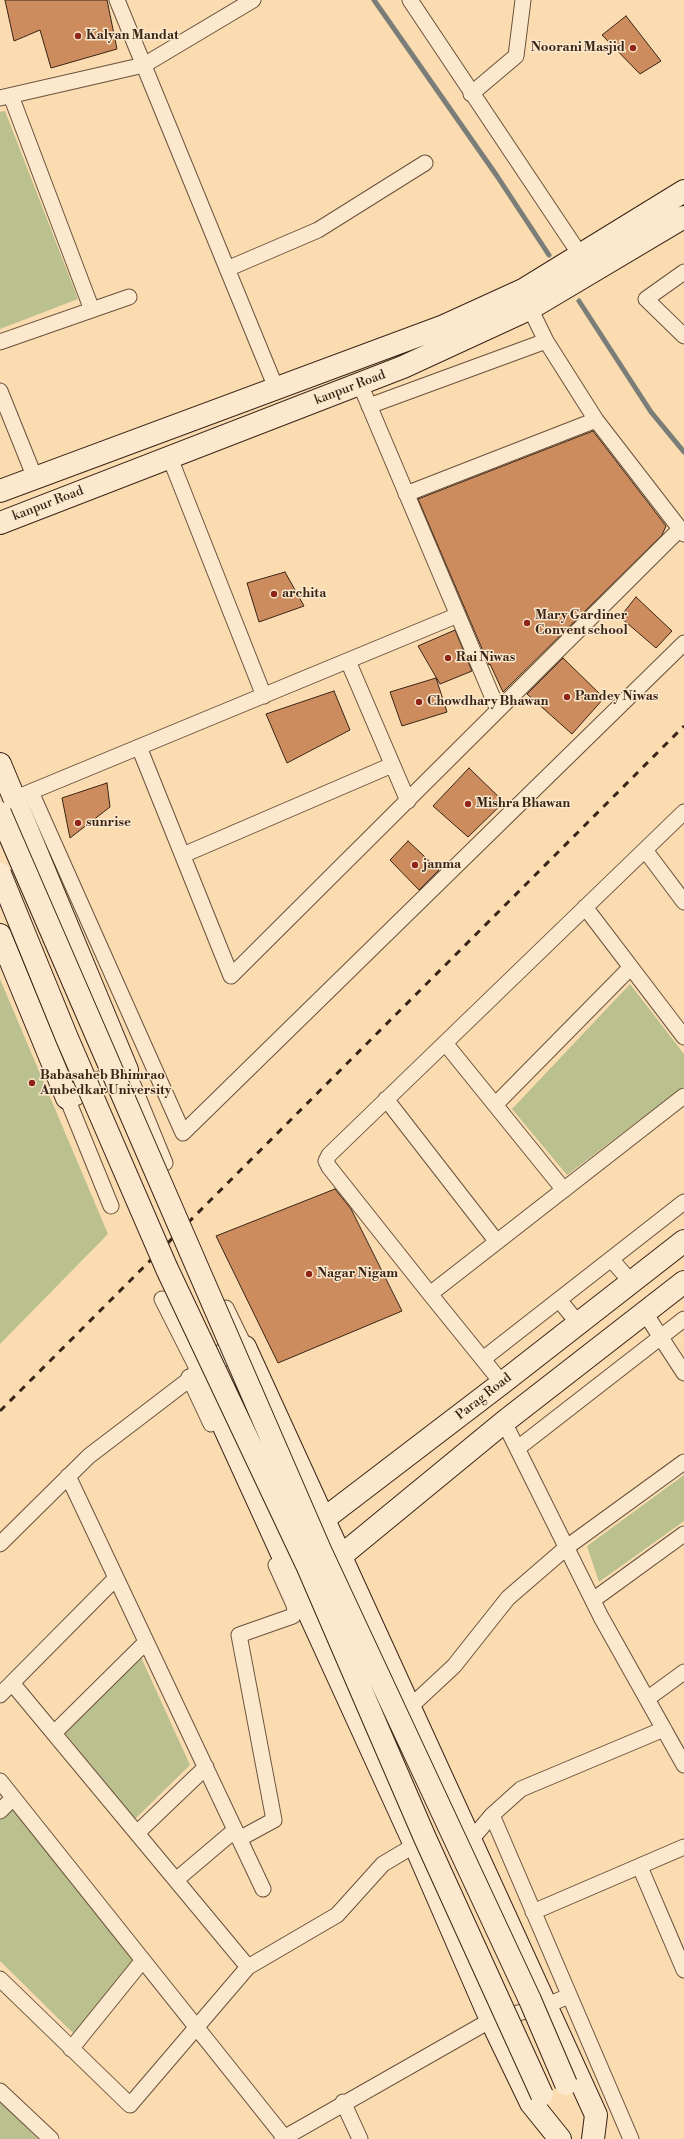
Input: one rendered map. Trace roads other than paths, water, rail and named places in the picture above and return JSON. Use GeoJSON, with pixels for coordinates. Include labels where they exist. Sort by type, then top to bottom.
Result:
{"type":"FeatureCollection","features":[{"type":"Feature","properties":{"kind":"street"},"geometry":{"type":"LineString","coordinates":[[117,0],[227,269],[285,385],[304,406]]}},
{"type":"Feature","properties":{"kind":"street"},"geometry":{"type":"LineString","coordinates":[[92,310],[5,97],[144,65],[253,0]]}},
{"type":"Feature","properties":{"kind":"street"},"geometry":{"type":"LineString","coordinates":[[410,0],[580,256]]}},
{"type":"Feature","properties":{"kind":"street"},"geometry":{"type":"LineString","coordinates":[[471,94],[516,56],[523,0]]}},
{"type":"Feature","properties":{"kind":"street"},"geometry":{"type":"LineString","coordinates":[[227,269],[318,230],[425,163]]}},
{"type":"Feature","properties":{"kind":"street"},"geometry":{"type":"LineString","coordinates":[[0,491],[444,326],[525,300],[580,256],[684,191]]}},
{"type":"Feature","properties":{"kind":"street","name":"kanpur Road"},"geometry":{"type":"LineString","coordinates":[[0,523],[403,367],[525,300],[684,217]]}},
{"type":"Feature","properties":{"kind":"street"},"geometry":{"type":"LineString","coordinates":[[684,272],[646,299],[684,336]]}},
{"type":"Feature","properties":{"kind":"street"},"geometry":{"type":"LineString","coordinates":[[0,342],[129,297]]}},
{"type":"Feature","properties":{"kind":"street"},"geometry":{"type":"LineString","coordinates":[[139,747],[231,976],[498,710],[682,531],[596,420],[546,341],[525,300]]}},
{"type":"Feature","properties":{"kind":"street"},"geometry":{"type":"LineString","coordinates":[[369,406],[546,341]]}},
{"type":"Feature","properties":{"kind":"street"},"geometry":{"type":"LineString","coordinates":[[360,384],[498,710]]}},
{"type":"Feature","properties":{"kind":"street"},"geometry":{"type":"LineString","coordinates":[[0,391],[36,478]]}},
{"type":"Feature","properties":{"kind":"street"},"geometry":{"type":"LineString","coordinates":[[406,494],[596,420]]}},
{"type":"Feature","properties":{"kind":"street"},"geometry":{"type":"LineString","coordinates":[[170,458],[264,696]]}},
{"type":"Feature","properties":{"kind":"street"},"geometry":{"type":"LineString","coordinates":[[15,801],[139,747],[458,615]]}},
{"type":"Feature","properties":{"kind":"street"},"geometry":{"type":"LineString","coordinates":[[15,801],[183,1134],[684,643]]}},
{"type":"Feature","properties":{"kind":"street"},"geometry":{"type":"LineString","coordinates":[[348,661],[408,801]]}},
{"type":"Feature","properties":{"kind":"street"},"geometry":{"type":"LineString","coordinates":[[0,764],[320,1550],[527,1993],[566,2084],[592,2139]]}},
{"type":"Feature","properties":{"kind":"street"},"geometry":{"type":"LineString","coordinates":[[183,855],[392,765]]}},
{"type":"Feature","properties":{"kind":"street"},"geometry":{"type":"LineString","coordinates":[[15,801],[165,1163]]}},
{"type":"Feature","properties":{"kind":"street"},"geometry":{"type":"LineString","coordinates":[[684,812],[444,1042],[329,1155],[326,1161],[430,1294],[494,1372],[561,1303],[614,1262],[684,1202]]}},
{"type":"Feature","properties":{"kind":"street"},"geometry":{"type":"LineString","coordinates":[[645,850],[684,902]]}},
{"type":"Feature","properties":{"kind":"street"},"geometry":{"type":"LineString","coordinates":[[0,874],[67,1038],[164,1262],[307,1565],[425,1838],[561,2139]]}},
{"type":"Feature","properties":{"kind":"street"},"geometry":{"type":"LineString","coordinates":[[585,907],[684,1037]]}},
{"type":"Feature","properties":{"kind":"street"},"geometry":{"type":"LineString","coordinates":[[0,935],[111,1206]]}},
{"type":"Feature","properties":{"kind":"street"},"geometry":{"type":"LineString","coordinates":[[495,1105],[631,967]]}},
{"type":"Feature","properties":{"kind":"street"},"geometry":{"type":"LineString","coordinates":[[444,1042],[564,1190]]}},
{"type":"Feature","properties":{"kind":"street"},"geometry":{"type":"LineString","coordinates":[[67,1098],[127,1070]]}},
{"type":"Feature","properties":{"kind":"street"},"geometry":{"type":"LineString","coordinates":[[386,1099],[497,1242]]}},
{"type":"Feature","properties":{"kind":"street"},"geometry":{"type":"LineString","coordinates":[[430,1294],[564,1190],[682,1102]]}},
{"type":"Feature","properties":{"kind":"street","name":"Parag Road"},"geometry":{"type":"LineString","coordinates":[[278,1544],[324,1519],[494,1372],[576,1321],[629,1279],[684,1241]]}},
{"type":"Feature","properties":{"kind":"street"},"geometry":{"type":"LineString","coordinates":[[614,1262],[629,1279]]}},
{"type":"Feature","properties":{"kind":"street"},"geometry":{"type":"LineString","coordinates":[[206,1267],[245,1347],[342,1557],[596,2116],[592,2139]]}},
{"type":"Feature","properties":{"kind":"street"},"geometry":{"type":"LineString","coordinates":[[298,1587],[342,1557],[504,1422],[684,1282]]}},
{"type":"Feature","properties":{"kind":"street"},"geometry":{"type":"LineString","coordinates":[[162,1299],[270,1549],[295,1611],[293,1616],[239,1635],[274,1820],[237,1834],[176,1880]]}},
{"type":"Feature","properties":{"kind":"street"},"geometry":{"type":"LineString","coordinates":[[561,1303],[576,1321]]}},
{"type":"Feature","properties":{"kind":"street"},"geometry":{"type":"LineString","coordinates":[[645,1313],[684,1372]]}},
{"type":"Feature","properties":{"kind":"street"},"geometry":{"type":"LineString","coordinates":[[518,1448],[684,1319]]}},
{"type":"Feature","properties":{"kind":"street"},"geometry":{"type":"LineString","coordinates":[[0,1544],[89,1456],[194,1375],[204,1365],[240,1346],[245,1347]]}},
{"type":"Feature","properties":{"kind":"street"},"geometry":{"type":"LineString","coordinates":[[194,1375],[298,1587],[415,1845],[491,2020],[532,2103],[561,2139]]}},
{"type":"Feature","properties":{"kind":"street"},"geometry":{"type":"LineString","coordinates":[[504,1422],[592,1600],[684,1765]]}},
{"type":"Feature","properties":{"kind":"street"},"geometry":{"type":"LineString","coordinates":[[410,1707],[454,1666],[508,1598],[567,1548],[684,1462]]}},
{"type":"Feature","properties":{"kind":"street"},"geometry":{"type":"LineString","coordinates":[[68,1476],[263,1889]]}},
{"type":"Feature","properties":{"kind":"street"},"geometry":{"type":"LineString","coordinates":[[592,1600],[684,1534]]}},
{"type":"Feature","properties":{"kind":"street"},"geometry":{"type":"LineString","coordinates":[[0,1695],[116,1578]]}},
{"type":"Feature","properties":{"kind":"street"},"geometry":{"type":"LineString","coordinates":[[54,1733],[146,1642]]}},
{"type":"Feature","properties":{"kind":"street"},"geometry":{"type":"LineString","coordinates":[[647,1699],[684,1672]]}},
{"type":"Feature","properties":{"kind":"street"},"geometry":{"type":"LineString","coordinates":[[12,1683],[248,1967]]}},
{"type":"Feature","properties":{"kind":"street"},"geometry":{"type":"LineString","coordinates":[[470,1840],[492,1815],[522,1789],[664,1729]]}},
{"type":"Feature","properties":{"kind":"street"},"geometry":{"type":"LineString","coordinates":[[137,1833],[206,1767]]}},
{"type":"Feature","properties":{"kind":"street"},"geometry":{"type":"LineString","coordinates":[[0,1781],[283,2138],[343,2102],[491,2020],[545,2006],[569,1996]]}},
{"type":"Feature","properties":{"kind":"street"},"geometry":{"type":"LineString","coordinates":[[0,1811],[13,1798]]}},
{"type":"Feature","properties":{"kind":"street"},"geometry":{"type":"LineString","coordinates":[[492,1815],[631,2139]]}},
{"type":"Feature","properties":{"kind":"street"},"geometry":{"type":"LineString","coordinates":[[0,1979],[130,2105],[248,1967],[337,1915],[384,1864],[415,1845]]}},
{"type":"Feature","properties":{"kind":"street"},"geometry":{"type":"LineString","coordinates":[[533,1912],[684,1847]]}},
{"type":"Feature","properties":{"kind":"street"},"geometry":{"type":"LineString","coordinates":[[640,1867],[684,1970]]}},
{"type":"Feature","properties":{"kind":"street"},"geometry":{"type":"LineString","coordinates":[[71,2049],[143,1960]]}},
{"type":"Feature","properties":{"kind":"street"},"geometry":{"type":"LineString","coordinates":[[1,2093],[51,2139]]}},
{"type":"Feature","properties":{"kind":"street"},"geometry":{"type":"LineString","coordinates":[[343,2102],[360,2139]]}},
{"type":"Feature","properties":{"kind":"waterway"},"geometry":{"type":"LineString","coordinates":[[374,0],[497,176],[549,255]]}},
{"type":"Feature","properties":{"kind":"waterway"},"geometry":{"type":"LineString","coordinates":[[579,301],[651,412],[684,452]]}},
{"type":"Feature","properties":{"kind":"railway"},"geometry":{"type":"LineString","coordinates":[[0,1411],[684,726]]}},
{"type":"Feature","properties":{"kind":"place","name":"Kalyan Mandat"},"geometry":{"type":"Point","coordinates":[78,36]}},
{"type":"Feature","properties":{"kind":"place","name":"Noorani Masjid"},"geometry":{"type":"Point","coordinates":[633,48]}},
{"type":"Feature","properties":{"kind":"place","name":"archita"},"geometry":{"type":"Point","coordinates":[274,594]}},
{"type":"Feature","properties":{"kind":"place","name":"Mary Gardiner Convent school"},"geometry":{"type":"Point","coordinates":[527,623]}},
{"type":"Feature","properties":{"kind":"place","name":"Rai Niwas"},"geometry":{"type":"Point","coordinates":[448,658]}},
{"type":"Feature","properties":{"kind":"place","name":"Pandey Niwas"},"geometry":{"type":"Point","coordinates":[567,697]}},
{"type":"Feature","properties":{"kind":"place","name":"Chowdhary Bhawan"},"geometry":{"type":"Point","coordinates":[419,702]}},
{"type":"Feature","properties":{"kind":"place","name":"Mishra Bhawan"},"geometry":{"type":"Point","coordinates":[468,804]}},
{"type":"Feature","properties":{"kind":"place","name":"sunrise"},"geometry":{"type":"Point","coordinates":[78,823]}},
{"type":"Feature","properties":{"kind":"place","name":"janma"},"geometry":{"type":"Point","coordinates":[415,865]}},
{"type":"Feature","properties":{"kind":"place","name":"Babasaheb Bhimrao Ambedkar University"},"geometry":{"type":"Point","coordinates":[32,1083]}},
{"type":"Feature","properties":{"kind":"place","name":"Nagar Nigam"},"geometry":{"type":"Point","coordinates":[309,1274]}}]}
